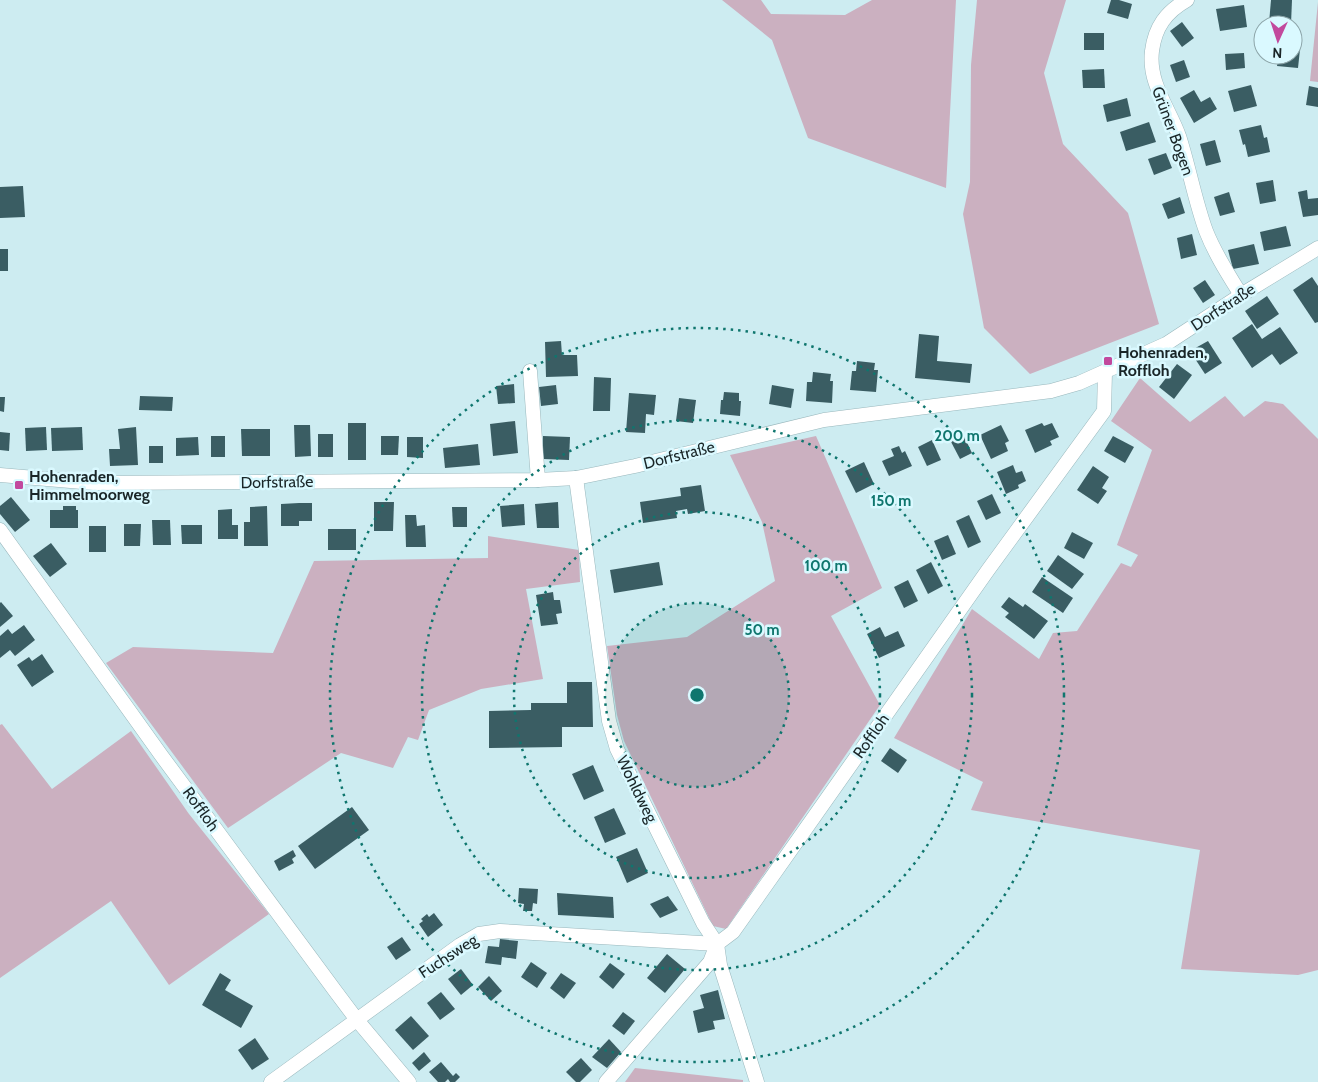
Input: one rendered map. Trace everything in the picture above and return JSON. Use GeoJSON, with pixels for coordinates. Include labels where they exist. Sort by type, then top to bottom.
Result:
{"type":"FeatureCollection","features":[{"type":"Feature","properties":{"kind":"street","name":"Grüner Bogen"},"geometry":{"type":"LineString","coordinates":[[1187,0],[1173,8],[1155,33],[1152,52],[1153,72],[1158,93],[1178,135],[1206,231],[1222,264],[1241,295]]}},
{"type":"Feature","properties":{"kind":"street","name":"Dorfstraße"},"geometry":{"type":"LineString","coordinates":[[0,475],[94,483],[538,480],[576,478],[635,466],[824,420],[1051,391],[1079,383],[1166,344],[1318,248]]}},
{"type":"Feature","properties":{"kind":"street"},"geometry":{"type":"LineString","coordinates":[[530,371],[538,480]]}},
{"type":"Feature","properties":{"kind":"street","name":"Roffloh"},"geometry":{"type":"LineString","coordinates":[[606,1082],[710,962],[717,944],[732,932],[988,570],[1104,411],[1105,372]]}},
{"type":"Feature","properties":{"kind":"street","name":"Wohldweg"},"geometry":{"type":"LineString","coordinates":[[576,478],[609,721],[617,748],[703,923],[717,944],[720,965],[757,1082]]}},
{"type":"Feature","properties":{"kind":"street","name":"Roffloh"},"geometry":{"type":"LineString","coordinates":[[0,530],[161,755],[357,1020],[408,1082]]}},
{"type":"Feature","properties":{"kind":"street","name":"Fuchsweg"},"geometry":{"type":"LineString","coordinates":[[271,1082],[460,945],[479,934],[500,930],[717,944]]}},
{"type":"Feature","properties":{"kind":"shaded area"},"geometry":{"type":"Polygon","coordinates":[[[722,0],[761,0],[771,14],[845,15],[872,0],[956,0],[946,188],[808,138],[772,40],[722,0]]]}},
{"type":"Feature","properties":{"kind":"shaded area"},"geometry":{"type":"Polygon","coordinates":[[[977,0],[1066,0],[1044,73],[1063,144],[1128,213],[1159,324],[1030,374],[984,328],[963,214],[970,182],[971,65],[977,0]]]}},
{"type":"Feature","properties":{"kind":"shaded area"},"geometry":{"type":"Polygon","coordinates":[[[1318,2],[1318,82],[1310,81],[1318,2]]]}},
{"type":"Feature","properties":{"kind":"shaded area"},"geometry":{"type":"Polygon","coordinates":[[[1140,378],[1190,422],[1225,396],[1244,417],[1265,401],[1283,404],[1318,439],[1318,970],[1298,975],[1181,969],[1200,850],[971,810],[983,782],[894,738],[972,609],[1039,659],[1053,633],[1077,631],[1121,563],[1131,567],[1138,555],[1117,545],[1152,450],[1111,421],[1140,378]]]}},
{"type":"Feature","properties":{"kind":"shaded area"},"geometry":{"type":"Polygon","coordinates":[[[816,436],[882,588],[831,616],[880,705],[726,929],[713,926],[624,741],[617,715],[607,646],[687,637],[775,581],[762,522],[730,455],[816,436]]]}},
{"type":"Feature","properties":{"kind":"shaded area"},"geometry":{"type":"Polygon","coordinates":[[[488,536],[579,550],[580,582],[526,589],[543,679],[481,689],[429,710],[418,740],[408,737],[393,768],[341,753],[228,828],[106,663],[133,647],[273,653],[314,561],[488,558],[488,536]]]}},
{"type":"Feature","properties":{"kind":"shaded area"},"geometry":{"type":"Polygon","coordinates":[[[2,724],[52,789],[131,731],[189,814],[269,914],[169,985],[111,901],[0,978],[0,725],[2,724]]]}},
{"type":"Feature","properties":{"kind":"shaded area"},"geometry":{"type":"Polygon","coordinates":[[[635,1068],[743,1080],[743,1082],[625,1082],[635,1068]]]}},
{"type":"Feature","properties":{"kind":"building"},"geometry":{"type":"Polygon","coordinates":[[[1111,0],[1132,4],[1128,19],[1107,13],[1111,0]]]}},
{"type":"Feature","properties":{"kind":"building"},"geometry":{"type":"Polygon","coordinates":[[[1271,0],[1292,0],[1291,15],[1270,15],[1271,0]]]}},
{"type":"Feature","properties":{"kind":"building"},"geometry":{"type":"Polygon","coordinates":[[[1244,5],[1247,27],[1220,31],[1216,9],[1244,5]]]}},
{"type":"Feature","properties":{"kind":"building"},"geometry":{"type":"Polygon","coordinates":[[[1182,22],[1194,38],[1182,47],[1170,31],[1182,22]]]}},
{"type":"Feature","properties":{"kind":"building"},"geometry":{"type":"Polygon","coordinates":[[[1084,33],[1104,33],[1104,50],[1084,50],[1084,33]]]}},
{"type":"Feature","properties":{"kind":"building"},"geometry":{"type":"Polygon","coordinates":[[[1244,53],[1245,68],[1226,70],[1225,54],[1244,53]]]}},
{"type":"Feature","properties":{"kind":"building"},"geometry":{"type":"Polygon","coordinates":[[[1184,60],[1190,77],[1176,82],[1170,65],[1184,60]]]}},
{"type":"Feature","properties":{"kind":"building"},"geometry":{"type":"Polygon","coordinates":[[[1277,65],[1298,65],[1298,68],[1277,65]]]}},
{"type":"Feature","properties":{"kind":"building"},"geometry":{"type":"Polygon","coordinates":[[[1104,69],[1105,88],[1083,88],[1082,70],[1104,69]]]}},
{"type":"Feature","properties":{"kind":"building"},"geometry":{"type":"Polygon","coordinates":[[[1251,85],[1257,106],[1234,112],[1228,91],[1251,85]]]}},
{"type":"Feature","properties":{"kind":"building"},"geometry":{"type":"Polygon","coordinates":[[[1309,86],[1318,88],[1318,107],[1306,105],[1309,86]]]}},
{"type":"Feature","properties":{"kind":"building"},"geometry":{"type":"Polygon","coordinates":[[[1194,90],[1201,102],[1210,97],[1217,109],[1194,123],[1180,98],[1194,90]]]}},
{"type":"Feature","properties":{"kind":"building"},"geometry":{"type":"Polygon","coordinates":[[[1127,98],[1131,116],[1107,122],[1103,105],[1127,98]]]}},
{"type":"Feature","properties":{"kind":"building"},"geometry":{"type":"Polygon","coordinates":[[[1149,122],[1156,142],[1126,151],[1120,132],[1149,122]]]}},
{"type":"Feature","properties":{"kind":"building"},"geometry":{"type":"Polygon","coordinates":[[[1261,125],[1264,138],[1267,137],[1270,152],[1248,157],[1239,130],[1261,125]]]}},
{"type":"Feature","properties":{"kind":"building"},"geometry":{"type":"Polygon","coordinates":[[[1215,140],[1221,162],[1206,166],[1200,144],[1215,140]]]}},
{"type":"Feature","properties":{"kind":"building"},"geometry":{"type":"Polygon","coordinates":[[[1166,153],[1172,168],[1154,175],[1148,159],[1166,153]]]}},
{"type":"Feature","properties":{"kind":"building"},"geometry":{"type":"Polygon","coordinates":[[[1273,180],[1276,201],[1260,204],[1256,183],[1273,180]]]}},
{"type":"Feature","properties":{"kind":"building"},"geometry":{"type":"Polygon","coordinates":[[[23,186],[25,217],[0,218],[0,187],[23,186]]]}},
{"type":"Feature","properties":{"kind":"building"},"geometry":{"type":"Polygon","coordinates":[[[1307,190],[1308,199],[1318,198],[1318,215],[1303,217],[1298,192],[1307,190]]]}},
{"type":"Feature","properties":{"kind":"building"},"geometry":{"type":"Polygon","coordinates":[[[1229,192],[1235,212],[1220,216],[1214,197],[1229,192]]]}},
{"type":"Feature","properties":{"kind":"building"},"geometry":{"type":"Polygon","coordinates":[[[1180,197],[1185,213],[1168,219],[1162,204],[1180,197]]]}},
{"type":"Feature","properties":{"kind":"building"},"geometry":{"type":"Polygon","coordinates":[[[1286,226],[1291,246],[1264,251],[1260,232],[1286,226]]]}},
{"type":"Feature","properties":{"kind":"building"},"geometry":{"type":"Polygon","coordinates":[[[1192,234],[1197,255],[1181,259],[1177,238],[1192,234]]]}},
{"type":"Feature","properties":{"kind":"building"},"geometry":{"type":"Polygon","coordinates":[[[1254,244],[1259,264],[1233,269],[1228,250],[1254,244]]]}},
{"type":"Feature","properties":{"kind":"building"},"geometry":{"type":"Polygon","coordinates":[[[0,249],[8,249],[8,271],[0,271],[0,249]]]}},
{"type":"Feature","properties":{"kind":"building"},"geometry":{"type":"Polygon","coordinates":[[[1312,277],[1318,286],[1318,322],[1315,323],[1293,290],[1312,277]]]}},
{"type":"Feature","properties":{"kind":"building"},"geometry":{"type":"Polygon","coordinates":[[[1205,280],[1215,295],[1203,303],[1193,288],[1205,280]]]}},
{"type":"Feature","properties":{"kind":"building"},"geometry":{"type":"Polygon","coordinates":[[[1267,296],[1279,314],[1257,329],[1245,311],[1267,296]]]}},
{"type":"Feature","properties":{"kind":"building"},"geometry":{"type":"Polygon","coordinates":[[[1252,324],[1262,339],[1280,327],[1298,353],[1280,365],[1272,354],[1252,368],[1232,338],[1252,324]]]}},
{"type":"Feature","properties":{"kind":"building"},"geometry":{"type":"Polygon","coordinates":[[[919,334],[939,336],[937,361],[972,364],[970,383],[915,378],[919,334]]]}},
{"type":"Feature","properties":{"kind":"building"},"geometry":{"type":"Polygon","coordinates":[[[561,341],[562,355],[577,355],[578,376],[546,377],[545,342],[561,341]]]}},
{"type":"Feature","properties":{"kind":"building"},"geometry":{"type":"Polygon","coordinates":[[[1208,341],[1222,363],[1205,374],[1190,351],[1208,341]]]}},
{"type":"Feature","properties":{"kind":"building"},"geometry":{"type":"Polygon","coordinates":[[[857,361],[875,363],[874,370],[878,370],[876,392],[850,390],[852,371],[856,371],[857,361]]]}},
{"type":"Feature","properties":{"kind":"building"},"geometry":{"type":"Polygon","coordinates":[[[1177,364],[1192,375],[1174,399],[1159,387],[1177,364]]]}},
{"type":"Feature","properties":{"kind":"building"},"geometry":{"type":"Polygon","coordinates":[[[813,372],[831,374],[830,381],[833,381],[832,403],[806,401],[807,382],[812,382],[813,372]]]}},
{"type":"Feature","properties":{"kind":"building"},"geometry":{"type":"Polygon","coordinates":[[[594,377],[611,378],[610,411],[593,411],[594,377]]]}},
{"type":"Feature","properties":{"kind":"building"},"geometry":{"type":"Polygon","coordinates":[[[514,384],[515,403],[498,404],[496,386],[514,384]]]}},
{"type":"Feature","properties":{"kind":"building"},"geometry":{"type":"Polygon","coordinates":[[[556,385],[558,404],[541,406],[539,387],[556,385]]]}},
{"type":"Feature","properties":{"kind":"building"},"geometry":{"type":"Polygon","coordinates":[[[772,385],[794,389],[791,408],[769,404],[772,385]]]}},
{"type":"Feature","properties":{"kind":"building"},"geometry":{"type":"Polygon","coordinates":[[[724,392],[739,393],[739,401],[741,401],[740,416],[720,414],[721,400],[723,400],[724,392]]]}},
{"type":"Feature","properties":{"kind":"building"},"geometry":{"type":"Polygon","coordinates":[[[629,393],[656,395],[654,415],[646,414],[645,433],[626,432],[629,393]]]}},
{"type":"Feature","properties":{"kind":"building"},"geometry":{"type":"Polygon","coordinates":[[[140,396],[173,397],[172,411],[139,410],[140,396]]]}},
{"type":"Feature","properties":{"kind":"building"},"geometry":{"type":"Polygon","coordinates":[[[0,397],[5,397],[4,412],[0,411],[0,397]]]}},
{"type":"Feature","properties":{"kind":"building"},"geometry":{"type":"Polygon","coordinates":[[[679,398],[696,400],[693,423],[676,421],[679,398]]]}},
{"type":"Feature","properties":{"kind":"building"},"geometry":{"type":"Polygon","coordinates":[[[515,421],[518,453],[493,456],[490,424],[515,421]]]}},
{"type":"Feature","properties":{"kind":"building"},"geometry":{"type":"Polygon","coordinates":[[[348,423],[366,423],[366,460],[348,460],[348,423]]]}},
{"type":"Feature","properties":{"kind":"building"},"geometry":{"type":"Polygon","coordinates":[[[1042,423],[1044,426],[1052,423],[1059,437],[1050,441],[1052,445],[1035,453],[1025,430],[1042,423]]]}},
{"type":"Feature","properties":{"kind":"building"},"geometry":{"type":"Polygon","coordinates":[[[294,425],[310,425],[311,456],[295,457],[294,425]]]}},
{"type":"Feature","properties":{"kind":"building"},"geometry":{"type":"Polygon","coordinates":[[[1001,425],[1009,441],[1005,443],[1008,451],[991,459],[980,435],[1001,425]]]}},
{"type":"Feature","properties":{"kind":"building"},"geometry":{"type":"Polygon","coordinates":[[[46,427],[47,450],[26,451],[25,428],[46,427]]]}},
{"type":"Feature","properties":{"kind":"building"},"geometry":{"type":"Polygon","coordinates":[[[82,427],[83,450],[52,451],[51,428],[82,427]]]}},
{"type":"Feature","properties":{"kind":"building"},"geometry":{"type":"Polygon","coordinates":[[[136,427],[138,465],[110,466],[109,449],[120,449],[118,429],[136,427]]]}},
{"type":"Feature","properties":{"kind":"building"},"geometry":{"type":"Polygon","coordinates":[[[241,429],[270,429],[270,456],[242,456],[241,429]]]}},
{"type":"Feature","properties":{"kind":"building"},"geometry":{"type":"Polygon","coordinates":[[[0,432],[10,433],[9,451],[0,450],[0,432]]]}},
{"type":"Feature","properties":{"kind":"building"},"geometry":{"type":"Polygon","coordinates":[[[962,432],[972,453],[960,459],[949,438],[962,432]]]}},
{"type":"Feature","properties":{"kind":"building"},"geometry":{"type":"Polygon","coordinates":[[[318,434],[333,434],[333,457],[318,457],[318,434]]]}},
{"type":"Feature","properties":{"kind":"building"},"geometry":{"type":"Polygon","coordinates":[[[211,436],[225,436],[225,457],[211,457],[211,436]]]}},
{"type":"Feature","properties":{"kind":"building"},"geometry":{"type":"Polygon","coordinates":[[[381,436],[399,436],[398,455],[381,455],[381,436]]]}},
{"type":"Feature","properties":{"kind":"building"},"geometry":{"type":"Polygon","coordinates":[[[543,436],[570,437],[569,460],[543,459],[543,436]]]}},
{"type":"Feature","properties":{"kind":"building"},"geometry":{"type":"Polygon","coordinates":[[[1113,436],[1134,447],[1125,463],[1104,451],[1113,436]]]}},
{"type":"Feature","properties":{"kind":"building"},"geometry":{"type":"Polygon","coordinates":[[[198,437],[199,455],[176,456],[176,438],[198,437]]]}},
{"type":"Feature","properties":{"kind":"building"},"geometry":{"type":"Polygon","coordinates":[[[407,437],[423,437],[423,458],[407,457],[407,437]]]}},
{"type":"Feature","properties":{"kind":"building"},"geometry":{"type":"Polygon","coordinates":[[[932,440],[941,460],[927,466],[918,447],[932,440]]]}},
{"type":"Feature","properties":{"kind":"building"},"geometry":{"type":"Polygon","coordinates":[[[478,444],[480,465],[445,468],[443,448],[478,444]]]}},
{"type":"Feature","properties":{"kind":"building"},"geometry":{"type":"Polygon","coordinates":[[[149,446],[163,446],[163,463],[149,463],[149,446]]]}},
{"type":"Feature","properties":{"kind":"building"},"geometry":{"type":"Polygon","coordinates":[[[899,446],[902,453],[905,451],[912,466],[889,476],[882,461],[894,456],[891,449],[899,446]]]}},
{"type":"Feature","properties":{"kind":"building"},"geometry":{"type":"Polygon","coordinates":[[[864,462],[874,484],[856,493],[845,471],[864,462]]]}},
{"type":"Feature","properties":{"kind":"building"},"geometry":{"type":"Polygon","coordinates":[[[1013,465],[1016,473],[1022,471],[1026,481],[1018,485],[1019,488],[1006,494],[997,472],[1013,465]]]}},
{"type":"Feature","properties":{"kind":"building"},"geometry":{"type":"Polygon","coordinates":[[[1093,466],[1109,477],[1102,488],[1107,491],[1098,504],[1077,490],[1093,466]]]}},
{"type":"Feature","properties":{"kind":"building"},"geometry":{"type":"Polygon","coordinates":[[[701,485],[705,511],[688,514],[687,509],[676,511],[677,518],[643,523],[640,502],[681,496],[680,488],[701,485]]]}},
{"type":"Feature","properties":{"kind":"building"},"geometry":{"type":"Polygon","coordinates":[[[992,494],[1001,513],[986,520],[977,501],[992,494]]]}},
{"type":"Feature","properties":{"kind":"building"},"geometry":{"type":"Polygon","coordinates":[[[11,497],[30,520],[15,532],[0,514],[0,506],[11,497]]]}},
{"type":"Feature","properties":{"kind":"building"},"geometry":{"type":"Polygon","coordinates":[[[374,502],[394,502],[393,531],[374,531],[374,502]]]}},
{"type":"Feature","properties":{"kind":"building"},"geometry":{"type":"Polygon","coordinates":[[[558,502],[559,528],[537,528],[535,504],[558,502]]]}},
{"type":"Feature","properties":{"kind":"building"},"geometry":{"type":"Polygon","coordinates":[[[312,503],[312,521],[299,521],[299,526],[281,526],[281,504],[312,503]]]}},
{"type":"Feature","properties":{"kind":"building"},"geometry":{"type":"Polygon","coordinates":[[[524,504],[525,525],[502,527],[500,506],[524,504]]]}},
{"type":"Feature","properties":{"kind":"building"},"geometry":{"type":"Polygon","coordinates":[[[63,506],[76,506],[76,510],[78,510],[78,528],[50,528],[50,510],[63,510],[63,506]]]}},
{"type":"Feature","properties":{"kind":"building"},"geometry":{"type":"Polygon","coordinates":[[[267,506],[268,546],[244,546],[244,522],[250,522],[250,507],[267,506]]]}},
{"type":"Feature","properties":{"kind":"building"},"geometry":{"type":"Polygon","coordinates":[[[452,507],[467,507],[467,527],[453,527],[452,507]]]}},
{"type":"Feature","properties":{"kind":"building"},"geometry":{"type":"Polygon","coordinates":[[[232,509],[232,525],[238,525],[238,539],[218,539],[218,510],[232,509]]]}},
{"type":"Feature","properties":{"kind":"building"},"geometry":{"type":"Polygon","coordinates":[[[405,515],[416,515],[417,526],[425,525],[426,547],[406,547],[405,515]]]}},
{"type":"Feature","properties":{"kind":"building"},"geometry":{"type":"Polygon","coordinates":[[[969,515],[981,542],[968,548],[956,521],[969,515]]]}},
{"type":"Feature","properties":{"kind":"building"},"geometry":{"type":"Polygon","coordinates":[[[152,520],[170,520],[171,545],[153,545],[152,520]]]}},
{"type":"Feature","properties":{"kind":"building"},"geometry":{"type":"Polygon","coordinates":[[[124,524],[141,524],[140,546],[124,546],[124,524]]]}},
{"type":"Feature","properties":{"kind":"building"},"geometry":{"type":"Polygon","coordinates":[[[181,525],[202,525],[202,544],[182,544],[181,525]]]}},
{"type":"Feature","properties":{"kind":"building"},"geometry":{"type":"Polygon","coordinates":[[[89,526],[106,526],[106,552],[89,552],[89,526]]]}},
{"type":"Feature","properties":{"kind":"building"},"geometry":{"type":"Polygon","coordinates":[[[328,529],[356,529],[356,550],[328,550],[328,529]]]}},
{"type":"Feature","properties":{"kind":"building"},"geometry":{"type":"Polygon","coordinates":[[[1072,532],[1093,543],[1084,559],[1064,548],[1072,532]]]}},
{"type":"Feature","properties":{"kind":"building"},"geometry":{"type":"Polygon","coordinates":[[[948,535],[956,554],[942,560],[934,541],[948,535]]]}},
{"type":"Feature","properties":{"kind":"building"},"geometry":{"type":"Polygon","coordinates":[[[51,543],[67,564],[50,577],[33,556],[51,543]]]}},
{"type":"Feature","properties":{"kind":"building"},"geometry":{"type":"Polygon","coordinates":[[[1058,555],[1084,574],[1072,589],[1047,571],[1058,555]]]}},
{"type":"Feature","properties":{"kind":"building"},"geometry":{"type":"Polygon","coordinates":[[[659,562],[663,585],[614,593],[610,570],[659,562]]]}},
{"type":"Feature","properties":{"kind":"building"},"geometry":{"type":"Polygon","coordinates":[[[931,562],[943,586],[928,594],[916,570],[931,562]]]}},
{"type":"Feature","properties":{"kind":"building"},"geometry":{"type":"Polygon","coordinates":[[[1042,577],[1073,598],[1063,613],[1032,592],[1042,577]]]}},
{"type":"Feature","properties":{"kind":"building"},"geometry":{"type":"Polygon","coordinates":[[[908,580],[918,601],[904,608],[894,587],[908,580]]]}},
{"type":"Feature","properties":{"kind":"building"},"geometry":{"type":"Polygon","coordinates":[[[553,592],[554,600],[560,600],[562,613],[556,614],[558,624],[541,626],[536,595],[553,592]]]}},
{"type":"Feature","properties":{"kind":"building"},"geometry":{"type":"Polygon","coordinates":[[[1009,597],[1023,607],[1025,604],[1048,621],[1034,639],[1005,617],[1009,613],[1001,607],[1009,597]]]}},
{"type":"Feature","properties":{"kind":"building"},"geometry":{"type":"Polygon","coordinates":[[[0,603],[13,616],[0,627],[0,603]]]}},
{"type":"Feature","properties":{"kind":"building"},"geometry":{"type":"Polygon","coordinates":[[[24,625],[35,640],[15,656],[10,650],[0,658],[0,636],[8,629],[12,634],[24,625]]]}},
{"type":"Feature","properties":{"kind":"building"},"geometry":{"type":"Polygon","coordinates":[[[880,627],[885,637],[898,631],[905,646],[879,658],[867,634],[880,627]]]}},
{"type":"Feature","properties":{"kind":"building"},"geometry":{"type":"Polygon","coordinates":[[[42,654],[54,672],[32,687],[17,665],[29,657],[32,661],[42,654]]]}},
{"type":"Feature","properties":{"kind":"building"},"geometry":{"type":"Polygon","coordinates":[[[567,682],[592,682],[593,727],[562,727],[562,747],[489,748],[489,711],[531,710],[531,703],[567,703],[567,682]]]}},
{"type":"Feature","properties":{"kind":"building"},"geometry":{"type":"Polygon","coordinates":[[[890,748],[907,760],[898,773],[881,761],[890,748]]]}},
{"type":"Feature","properties":{"kind":"building"},"geometry":{"type":"Polygon","coordinates":[[[593,765],[604,791],[584,800],[572,774],[593,765]]]}},
{"type":"Feature","properties":{"kind":"building"},"geometry":{"type":"Polygon","coordinates":[[[352,807],[369,830],[315,869],[298,846],[352,807]]]}},
{"type":"Feature","properties":{"kind":"building"},"geometry":{"type":"Polygon","coordinates":[[[614,808],[626,834],[605,843],[594,817],[614,808]]]}},
{"type":"Feature","properties":{"kind":"building"},"geometry":{"type":"Polygon","coordinates":[[[637,848],[648,873],[627,883],[616,857],[637,848]]]}},
{"type":"Feature","properties":{"kind":"building"},"geometry":{"type":"Polygon","coordinates":[[[293,850],[296,856],[292,859],[294,863],[279,871],[274,861],[293,850]]]}},
{"type":"Feature","properties":{"kind":"building"},"geometry":{"type":"Polygon","coordinates":[[[519,888],[538,889],[537,904],[533,903],[532,911],[523,911],[524,904],[518,903],[519,888]]]}},
{"type":"Feature","properties":{"kind":"building"},"geometry":{"type":"Polygon","coordinates":[[[557,893],[613,897],[614,918],[558,915],[557,893]]]}},
{"type":"Feature","properties":{"kind":"building"},"geometry":{"type":"Polygon","coordinates":[[[668,896],[678,910],[660,918],[650,904],[668,896]]]}},
{"type":"Feature","properties":{"kind":"building"},"geometry":{"type":"Polygon","coordinates":[[[434,913],[443,925],[428,937],[419,924],[423,921],[421,919],[427,914],[429,917],[434,913]]]}},
{"type":"Feature","properties":{"kind":"building"},"geometry":{"type":"Polygon","coordinates":[[[402,937],[411,950],[396,960],[387,947],[402,937]]]}},
{"type":"Feature","properties":{"kind":"building"},"geometry":{"type":"Polygon","coordinates":[[[500,939],[518,941],[516,959],[502,957],[501,965],[485,963],[488,946],[499,947],[500,939]]]}},
{"type":"Feature","properties":{"kind":"building"},"geometry":{"type":"Polygon","coordinates":[[[667,954],[685,969],[665,993],[647,978],[667,954]]]}},
{"type":"Feature","properties":{"kind":"building"},"geometry":{"type":"Polygon","coordinates":[[[531,962],[547,973],[537,988],[521,977],[531,962]]]}},
{"type":"Feature","properties":{"kind":"building"},"geometry":{"type":"Polygon","coordinates":[[[610,963],[625,974],[613,989],[599,977],[610,963]]]}},
{"type":"Feature","properties":{"kind":"building"},"geometry":{"type":"Polygon","coordinates":[[[461,969],[473,985],[461,995],[448,979],[461,969]]]}},
{"type":"Feature","properties":{"kind":"building"},"geometry":{"type":"Polygon","coordinates":[[[220,973],[231,980],[225,990],[253,1006],[241,1028],[202,1005],[220,973]]]}},
{"type":"Feature","properties":{"kind":"building"},"geometry":{"type":"Polygon","coordinates":[[[561,973],[576,983],[564,999],[550,988],[561,973]]]}},
{"type":"Feature","properties":{"kind":"building"},"geometry":{"type":"Polygon","coordinates":[[[489,976],[502,991],[491,1001],[478,987],[489,976]]]}},
{"type":"Feature","properties":{"kind":"building"},"geometry":{"type":"Polygon","coordinates":[[[718,990],[725,1019],[713,1021],[715,1029],[698,1033],[693,1011],[704,1008],[700,995],[718,990]]]}},
{"type":"Feature","properties":{"kind":"building"},"geometry":{"type":"Polygon","coordinates":[[[441,992],[455,1009],[440,1020],[427,1003],[441,992]]]}},
{"type":"Feature","properties":{"kind":"building"},"geometry":{"type":"Polygon","coordinates":[[[623,1012],[635,1021],[624,1035],[612,1026],[623,1012]]]}},
{"type":"Feature","properties":{"kind":"building"},"geometry":{"type":"Polygon","coordinates":[[[411,1016],[429,1036],[413,1050],[395,1030],[411,1016]]]}},
{"type":"Feature","properties":{"kind":"building"},"geometry":{"type":"Polygon","coordinates":[[[255,1038],[269,1059],[252,1070],[238,1050],[255,1038]]]}},
{"type":"Feature","properties":{"kind":"building"},"geometry":{"type":"Polygon","coordinates":[[[609,1039],[621,1052],[607,1068],[592,1057],[609,1039]]]}},
{"type":"Feature","properties":{"kind":"building"},"geometry":{"type":"Polygon","coordinates":[[[424,1052],[431,1061],[419,1071],[412,1063],[424,1052]]]}},
{"type":"Feature","properties":{"kind":"building"},"geometry":{"type":"Polygon","coordinates":[[[581,1058],[592,1070],[580,1082],[576,1082],[566,1072],[581,1058]]]}},
{"type":"Feature","properties":{"kind":"building"},"geometry":{"type":"Polygon","coordinates":[[[441,1062],[453,1076],[456,1073],[460,1077],[455,1082],[450,1082],[448,1079],[445,1082],[438,1082],[429,1072],[441,1062]]]}},
{"type":"Feature","properties":{"kind":"place","name":"Hohenraden, Roffloh"},"geometry":{"type":"Point","coordinates":[1108,361]}},
{"type":"Feature","properties":{"kind":"place","name":"Hohenraden, Himmelmoorweg"},"geometry":{"type":"Point","coordinates":[19,485]}}]}
